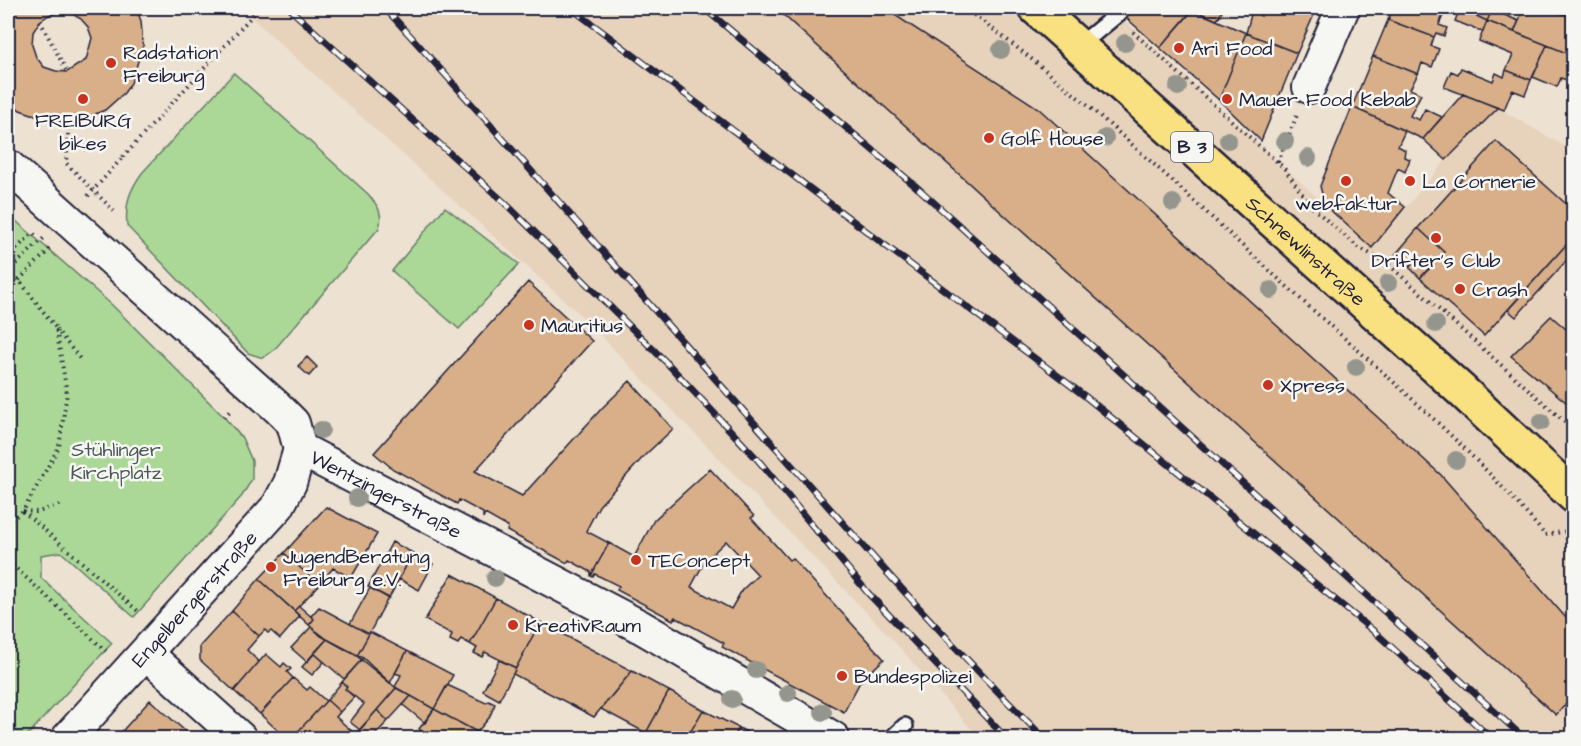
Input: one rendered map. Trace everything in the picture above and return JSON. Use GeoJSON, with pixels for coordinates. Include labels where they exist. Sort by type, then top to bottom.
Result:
{"type":"FeatureCollection","features":[{"type":"Feature","properties":{"kind":"main road","name":"Schnewlinstraße"},"geometry":{"type":"LineString","coordinates":[[1036,8],[1080,45],[1461,390],[1574,496]]}},
{"type":"Feature","properties":{"kind":"street"},"geometry":{"type":"LineString","coordinates":[[1309,87],[1343,8]]}},
{"type":"Feature","properties":{"kind":"street","name":"Wentzingerstraße"},"geometry":{"type":"LineString","coordinates":[[8,166],[278,408],[293,423],[300,449],[668,642],[832,738]]}},
{"type":"Feature","properties":{"kind":"street","name":"Engelbergerstraße"},"geometry":{"type":"LineString","coordinates":[[69,738],[278,506],[290,483],[300,449]]}},
{"type":"Feature","properties":{"kind":"street"},"geometry":{"type":"LineString","coordinates":[[146,652],[240,738]]}},
{"type":"Feature","properties":{"kind":"lane"},"geometry":{"type":"LineString","coordinates":[[1080,45],[1117,14]]}},
{"type":"Feature","properties":{"kind":"lane"},"geometry":{"type":"LineString","coordinates":[[892,738],[905,726]]}},
{"type":"Feature","properties":{"kind":"path"},"geometry":{"type":"LineString","coordinates":[[83,201],[259,8]]}},
{"type":"Feature","properties":{"kind":"path"},"geometry":{"type":"LineString","coordinates":[[964,8],[1046,69],[1269,270],[1489,471],[1545,535],[1574,530]]}},
{"type":"Feature","properties":{"kind":"path"},"geometry":{"type":"LineString","coordinates":[[1117,14],[1278,162],[1310,205],[1358,247],[1388,264],[1574,430]]}},
{"type":"Feature","properties":{"kind":"path"},"geometry":{"type":"LineString","coordinates":[[40,21],[68,72]]}},
{"type":"Feature","properties":{"kind":"path"},"geometry":{"type":"LineString","coordinates":[[1278,162],[1309,87]]}},
{"type":"Feature","properties":{"kind":"path"},"geometry":{"type":"LineString","coordinates":[[69,122],[66,163],[114,212]]}},
{"type":"Feature","properties":{"kind":"path"},"geometry":{"type":"LineString","coordinates":[[8,257],[33,233],[50,249],[19,280]]}},
{"type":"Feature","properties":{"kind":"path"},"geometry":{"type":"LineString","coordinates":[[16,264],[41,240]]}},
{"type":"Feature","properties":{"kind":"path"},"geometry":{"type":"LineString","coordinates":[[8,271],[19,280],[80,359]]}},
{"type":"Feature","properties":{"kind":"path"},"geometry":{"type":"LineString","coordinates":[[8,522],[23,511],[59,447],[67,393],[56,328]]}},
{"type":"Feature","properties":{"kind":"path"},"geometry":{"type":"LineString","coordinates":[[23,511],[38,512],[61,504]]}},
{"type":"Feature","properties":{"kind":"path"},"geometry":{"type":"LineString","coordinates":[[23,511],[146,652]]}},
{"type":"Feature","properties":{"kind":"path"},"geometry":{"type":"LineString","coordinates":[[8,561],[146,652]]}},
{"type":"Feature","properties":{"kind":"shaded area"},"geometry":{"type":"Polygon","coordinates":[[[241,8],[1111,8],[1372,248],[1446,160],[1498,108],[1573,151],[1573,738],[979,738],[893,640],[584,318],[241,8]]]}},
{"type":"Feature","properties":{"kind":"green space"},"geometry":{"type":"Polygon","coordinates":[[[234,73],[368,194],[377,206],[381,218],[379,228],[274,350],[263,358],[248,353],[127,226],[129,198],[142,173],[234,73]]]}},
{"type":"Feature","properties":{"kind":"green space"},"geometry":{"type":"Polygon","coordinates":[[[445,207],[519,264],[459,329],[392,271],[445,207]]]}},
{"type":"Feature","properties":{"kind":"green space","name":"Stühlinger Kirchplatz"},"geometry":{"type":"Polygon","coordinates":[[[8,214],[112,305],[224,417],[242,438],[252,461],[252,479],[242,496],[134,617],[61,552],[41,555],[41,578],[112,643],[25,738],[8,738],[8,214]]]}},
{"type":"Feature","properties":{"kind":"building","name":"Radstation Freiburg"},"geometry":{"type":"Polygon","coordinates":[[[8,8],[136,8],[141,21],[143,46],[131,83],[124,93],[105,110],[81,120],[56,122],[20,110],[8,100],[8,8]],[[60,12],[49,15],[40,21],[33,32],[32,45],[36,57],[44,67],[67,72],[86,60],[92,38],[88,27],[71,13],[60,12]]]}},
{"type":"Feature","properties":{"kind":"building","name":"Xpress"},"geometry":{"type":"Polygon","coordinates":[[[783,8],[884,8],[1038,108],[1441,475],[1574,627],[1574,695],[1556,715],[779,11],[783,8]]]}},
{"type":"Feature","properties":{"kind":"building"},"geometry":{"type":"Polygon","coordinates":[[[1115,8],[1194,8],[1160,48],[1115,8]]]}},
{"type":"Feature","properties":{"kind":"building"},"geometry":{"type":"Polygon","coordinates":[[[1194,8],[1224,8],[1217,20],[1193,10],[1194,8]]]}},
{"type":"Feature","properties":{"kind":"building"},"geometry":{"type":"Polygon","coordinates":[[[1265,8],[1317,8],[1297,53],[1246,33],[1252,11],[1261,16],[1265,8]]]}},
{"type":"Feature","properties":{"kind":"building"},"geometry":{"type":"Polygon","coordinates":[[[1393,8],[1446,8],[1439,25],[1447,28],[1444,36],[1436,33],[1434,37],[1388,20],[1393,8]]]}},
{"type":"Feature","properties":{"kind":"building"},"geometry":{"type":"Polygon","coordinates":[[[1460,8],[1487,21],[1483,32],[1455,21],[1460,8]]]}},
{"type":"Feature","properties":{"kind":"building"},"geometry":{"type":"Polygon","coordinates":[[[1460,8],[1493,8],[1487,21],[1460,8]]]}},
{"type":"Feature","properties":{"kind":"building"},"geometry":{"type":"Polygon","coordinates":[[[1524,8],[1547,8],[1574,18],[1574,56],[1514,32],[1524,8]]]}},
{"type":"Feature","properties":{"kind":"building"},"geometry":{"type":"Polygon","coordinates":[[[1193,10],[1246,33],[1219,100],[1160,48],[1193,10]]]}},
{"type":"Feature","properties":{"kind":"building"},"geometry":{"type":"Polygon","coordinates":[[[1492,10],[1519,21],[1514,32],[1487,21],[1492,10]]]}},
{"type":"Feature","properties":{"kind":"building"},"geometry":{"type":"Polygon","coordinates":[[[1388,20],[1434,37],[1431,46],[1439,49],[1432,67],[1422,63],[1418,74],[1373,56],[1388,20]]]}},
{"type":"Feature","properties":{"kind":"building"},"geometry":{"type":"Polygon","coordinates":[[[1487,21],[1547,45],[1531,80],[1506,70],[1513,55],[1479,41],[1487,21]]]}},
{"type":"Feature","properties":{"kind":"building"},"geometry":{"type":"Polygon","coordinates":[[[1246,33],[1297,53],[1261,141],[1219,100],[1246,33]]]}},
{"type":"Feature","properties":{"kind":"building"},"geometry":{"type":"Polygon","coordinates":[[[1547,45],[1574,56],[1574,83],[1561,78],[1557,87],[1533,77],[1547,45]]]}},
{"type":"Feature","properties":{"kind":"building"},"geometry":{"type":"Polygon","coordinates":[[[1373,56],[1418,74],[1410,89],[1421,94],[1410,116],[1419,120],[1425,109],[1442,117],[1423,139],[1352,107],[1373,56]]]}},
{"type":"Feature","properties":{"kind":"building"},"geometry":{"type":"Polygon","coordinates":[[[1461,68],[1493,81],[1496,73],[1504,77],[1506,70],[1531,80],[1525,95],[1512,90],[1504,110],[1444,87],[1451,71],[1458,74],[1461,68]]]}},
{"type":"Feature","properties":{"kind":"building"},"geometry":{"type":"Polygon","coordinates":[[[1463,94],[1498,108],[1446,160],[1423,139],[1463,94]]]}},
{"type":"Feature","properties":{"kind":"building"},"geometry":{"type":"Polygon","coordinates":[[[1352,107],[1405,131],[1398,146],[1405,150],[1404,157],[1410,159],[1405,172],[1398,168],[1388,193],[1405,207],[1372,248],[1325,205],[1320,186],[1352,107]]]}},
{"type":"Feature","properties":{"kind":"building"},"geometry":{"type":"Polygon","coordinates":[[[1496,141],[1574,211],[1574,236],[1484,336],[1420,278],[1444,252],[1418,228],[1496,141]]]}},
{"type":"Feature","properties":{"kind":"building"},"geometry":{"type":"Polygon","coordinates":[[[1418,228],[1444,252],[1430,268],[1418,257],[1409,267],[1395,255],[1418,228]]]}},
{"type":"Feature","properties":{"kind":"building"},"geometry":{"type":"Polygon","coordinates":[[[1574,236],[1574,252],[1516,317],[1508,310],[1574,236]]]}},
{"type":"Feature","properties":{"kind":"building"},"geometry":{"type":"Polygon","coordinates":[[[1418,257],[1430,268],[1420,278],[1409,267],[1418,257]]]}},
{"type":"Feature","properties":{"kind":"building"},"geometry":{"type":"Polygon","coordinates":[[[528,282],[592,341],[475,471],[522,496],[603,407],[630,381],[673,429],[646,454],[599,506],[586,531],[609,543],[591,576],[591,572],[569,560],[567,563],[507,531],[508,527],[485,514],[483,518],[483,513],[459,500],[457,504],[393,469],[374,453],[528,282]]]}},
{"type":"Feature","properties":{"kind":"building"},"geometry":{"type":"Polygon","coordinates":[[[1551,316],[1574,336],[1574,409],[1511,356],[1551,316]]]}},
{"type":"Feature","properties":{"kind":"building"},"geometry":{"type":"Polygon","coordinates":[[[307,357],[317,367],[309,376],[298,366],[307,357]]]}},
{"type":"Feature","properties":{"kind":"building"},"geometry":{"type":"Polygon","coordinates":[[[710,469],[754,516],[751,518],[789,560],[792,558],[884,659],[860,682],[844,712],[722,647],[724,643],[675,617],[673,620],[617,590],[619,586],[595,574],[591,576],[609,543],[634,557],[654,520],[710,469]],[[726,541],[705,561],[691,587],[731,609],[742,590],[758,575],[726,541]]]}},
{"type":"Feature","properties":{"kind":"building"},"geometry":{"type":"Polygon","coordinates":[[[326,507],[377,534],[351,578],[333,568],[319,585],[284,553],[326,507]]]}},
{"type":"Feature","properties":{"kind":"building"},"geometry":{"type":"Polygon","coordinates":[[[392,542],[413,553],[389,598],[368,587],[392,542]]]}},
{"type":"Feature","properties":{"kind":"building"},"geometry":{"type":"Polygon","coordinates":[[[284,553],[319,585],[294,611],[259,579],[284,553]]]}},
{"type":"Feature","properties":{"kind":"building"},"geometry":{"type":"Polygon","coordinates":[[[413,553],[433,564],[419,590],[399,579],[413,553]]]}},
{"type":"Feature","properties":{"kind":"building"},"geometry":{"type":"Polygon","coordinates":[[[452,574],[496,598],[470,644],[461,639],[458,644],[450,640],[452,634],[425,620],[452,574]]]}},
{"type":"Feature","properties":{"kind":"building"},"geometry":{"type":"Polygon","coordinates":[[[259,579],[300,616],[280,639],[271,631],[268,633],[265,630],[259,636],[232,611],[259,579]]]}},
{"type":"Feature","properties":{"kind":"building"},"geometry":{"type":"Polygon","coordinates":[[[370,588],[388,598],[369,634],[350,624],[370,588]]]}},
{"type":"Feature","properties":{"kind":"building"},"geometry":{"type":"Polygon","coordinates":[[[496,598],[540,622],[516,668],[485,652],[482,657],[474,653],[477,648],[470,644],[496,598]]]}},
{"type":"Feature","properties":{"kind":"building"},"geometry":{"type":"Polygon","coordinates":[[[299,606],[314,619],[309,625],[294,611],[299,606]]]}},
{"type":"Feature","properties":{"kind":"building"},"geometry":{"type":"Polygon","coordinates":[[[319,607],[369,634],[357,656],[321,636],[309,625],[314,619],[311,616],[319,607]]]}},
{"type":"Feature","properties":{"kind":"building"},"geometry":{"type":"Polygon","coordinates":[[[232,611],[259,636],[247,650],[259,662],[234,691],[200,660],[200,646],[232,611]]]}},
{"type":"Feature","properties":{"kind":"building"},"geometry":{"type":"Polygon","coordinates":[[[540,622],[632,671],[594,717],[513,674],[540,622]]]}},
{"type":"Feature","properties":{"kind":"building"},"geometry":{"type":"Polygon","coordinates":[[[311,627],[327,639],[307,662],[291,648],[311,627]]]}},
{"type":"Feature","properties":{"kind":"building"},"geometry":{"type":"Polygon","coordinates":[[[370,632],[407,651],[390,683],[357,656],[370,632]]]}},
{"type":"Feature","properties":{"kind":"building"},"geometry":{"type":"Polygon","coordinates":[[[327,639],[363,658],[344,679],[314,653],[327,639]]]}},
{"type":"Feature","properties":{"kind":"building"},"geometry":{"type":"Polygon","coordinates":[[[407,651],[453,675],[434,709],[395,687],[401,675],[395,673],[407,651]]]}},
{"type":"Feature","properties":{"kind":"building"},"geometry":{"type":"Polygon","coordinates":[[[314,653],[324,662],[312,675],[302,667],[314,653]]]}},
{"type":"Feature","properties":{"kind":"building"},"geometry":{"type":"Polygon","coordinates":[[[266,654],[281,667],[284,663],[291,669],[287,672],[293,678],[260,714],[234,691],[266,654]]]}},
{"type":"Feature","properties":{"kind":"building"},"geometry":{"type":"Polygon","coordinates":[[[363,658],[396,688],[360,730],[350,722],[364,704],[345,689],[347,687],[342,682],[363,658]]]}},
{"type":"Feature","properties":{"kind":"building"},"geometry":{"type":"Polygon","coordinates":[[[499,660],[516,668],[499,700],[483,691],[499,660]]]}},
{"type":"Feature","properties":{"kind":"building"},"geometry":{"type":"Polygon","coordinates":[[[632,671],[669,691],[646,733],[601,709],[632,671]]]}},
{"type":"Feature","properties":{"kind":"building"},"geometry":{"type":"Polygon","coordinates":[[[293,678],[307,690],[310,687],[326,701],[292,738],[286,738],[260,714],[293,678]]]}},
{"type":"Feature","properties":{"kind":"building"},"geometry":{"type":"Polygon","coordinates":[[[342,682],[347,687],[345,689],[354,697],[340,712],[327,700],[342,682]]]}},
{"type":"Feature","properties":{"kind":"building"},"geometry":{"type":"Polygon","coordinates":[[[447,685],[486,703],[489,701],[495,704],[489,718],[477,732],[434,709],[447,685]]]}},
{"type":"Feature","properties":{"kind":"building"},"geometry":{"type":"Polygon","coordinates":[[[396,688],[411,696],[388,721],[377,710],[396,688]]]}},
{"type":"Feature","properties":{"kind":"building"},"geometry":{"type":"Polygon","coordinates":[[[669,691],[703,710],[687,738],[657,738],[646,733],[669,691]]]}},
{"type":"Feature","properties":{"kind":"building"},"geometry":{"type":"Polygon","coordinates":[[[411,696],[434,709],[425,723],[403,705],[411,696]]]}},
{"type":"Feature","properties":{"kind":"building"},"geometry":{"type":"Polygon","coordinates":[[[150,700],[193,738],[116,738],[150,700]]]}},
{"type":"Feature","properties":{"kind":"building"},"geometry":{"type":"Polygon","coordinates":[[[327,700],[340,712],[336,717],[356,735],[352,738],[292,738],[327,700]]]}},
{"type":"Feature","properties":{"kind":"building"},"geometry":{"type":"Polygon","coordinates":[[[434,709],[477,732],[471,738],[429,738],[419,729],[434,709]]]}},
{"type":"Feature","properties":{"kind":"building"},"geometry":{"type":"Polygon","coordinates":[[[377,710],[388,721],[372,738],[352,738],[377,710]]]}},
{"type":"Feature","properties":{"kind":"building"},"geometry":{"type":"Polygon","coordinates":[[[703,710],[739,728],[733,738],[687,738],[703,710]]]}},
{"type":"Feature","properties":{"kind":"building"},"geometry":{"type":"Polygon","coordinates":[[[739,728],[758,738],[733,738],[739,728]]]}},
{"type":"Feature","properties":{"kind":"railway"},"geometry":{"type":"LineString","coordinates":[[385,8],[909,597],[1044,738]]}},
{"type":"Feature","properties":{"kind":"railway"},"geometry":{"type":"LineString","coordinates":[[571,8],[1086,397],[1376,633],[1491,738]]}},
{"type":"Feature","properties":{"kind":"railway"},"geometry":{"type":"LineString","coordinates":[[704,8],[919,189],[1524,738]]}},
{"type":"Feature","properties":{"kind":"railway"},"geometry":{"type":"LineString","coordinates":[[292,11],[505,203],[668,364],[758,460],[868,593],[1006,738]]}},
{"type":"Feature","properties":{"kind":"place","name":"Ari Food"},"geometry":{"type":"Point","coordinates":[1179,48]}},
{"type":"Feature","properties":{"kind":"place","name":"Radstation Freiburg"},"geometry":{"type":"Point","coordinates":[111,63]}},
{"type":"Feature","properties":{"kind":"place","name":"FREIBURG bikes"},"geometry":{"type":"Point","coordinates":[83,99]}},
{"type":"Feature","properties":{"kind":"place","name":"Mauer Food Kebab"},"geometry":{"type":"Point","coordinates":[1227,99]}},
{"type":"Feature","properties":{"kind":"place","name":"Golf House"},"geometry":{"type":"Point","coordinates":[989,138]}},
{"type":"Feature","properties":{"kind":"place","name":"webfaktur"},"geometry":{"type":"Point","coordinates":[1346,181]}},
{"type":"Feature","properties":{"kind":"place","name":"La Cornerie"},"geometry":{"type":"Point","coordinates":[1410,181]}},
{"type":"Feature","properties":{"kind":"place","name":"Drifter's Club"},"geometry":{"type":"Point","coordinates":[1436,238]}},
{"type":"Feature","properties":{"kind":"place","name":"Crash"},"geometry":{"type":"Point","coordinates":[1460,289]}},
{"type":"Feature","properties":{"kind":"place","name":"Mauritius"},"geometry":{"type":"Point","coordinates":[529,325]}},
{"type":"Feature","properties":{"kind":"place","name":"Xpress"},"geometry":{"type":"Point","coordinates":[1268,385]}},
{"type":"Feature","properties":{"kind":"place","name":"TEConcept"},"geometry":{"type":"Point","coordinates":[636,560]}},
{"type":"Feature","properties":{"kind":"place","name":"JugendBeratung Freiburg e.V."},"geometry":{"type":"Point","coordinates":[271,567]}},
{"type":"Feature","properties":{"kind":"place","name":"KreativRaum"},"geometry":{"type":"Point","coordinates":[513,625]}},
{"type":"Feature","properties":{"kind":"place","name":"Bundespolizei"},"geometry":{"type":"Point","coordinates":[842,676]}}]}
